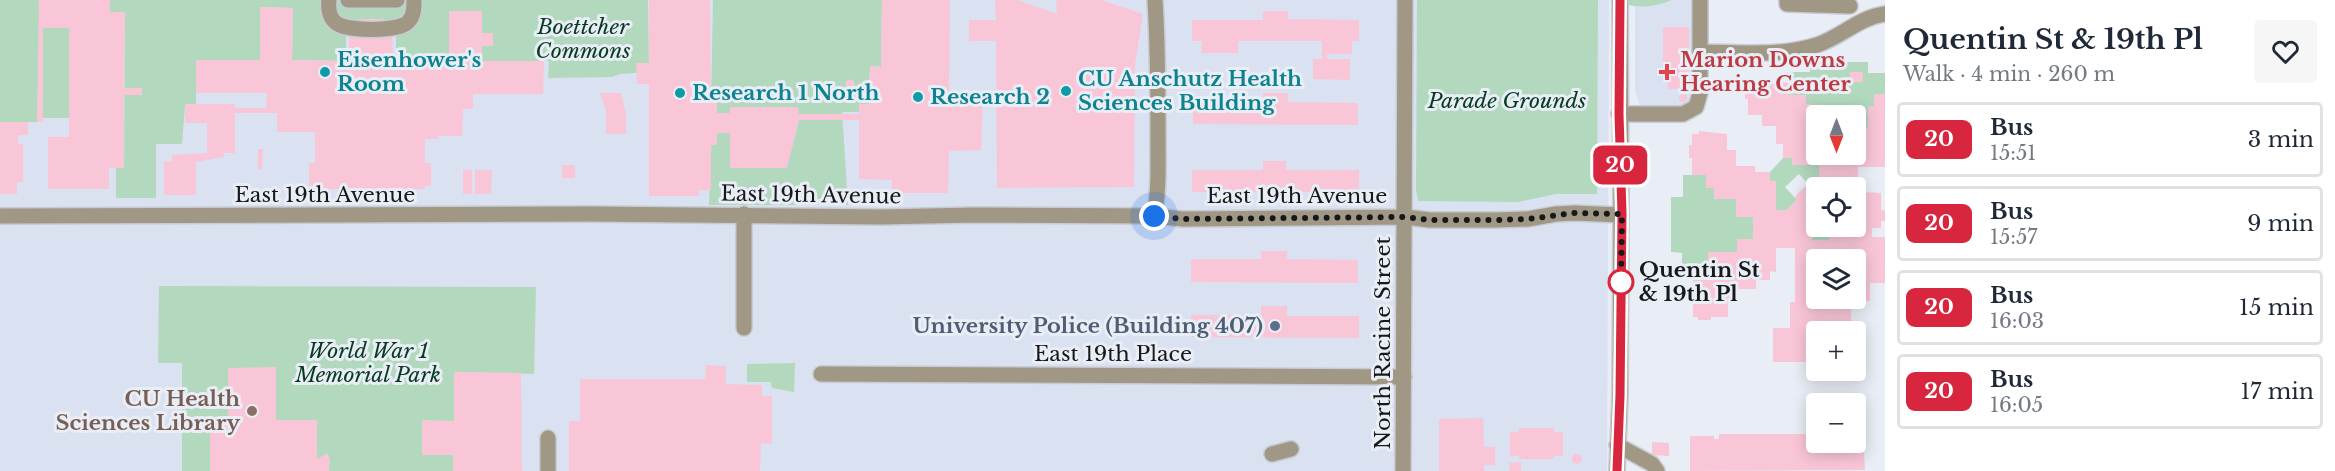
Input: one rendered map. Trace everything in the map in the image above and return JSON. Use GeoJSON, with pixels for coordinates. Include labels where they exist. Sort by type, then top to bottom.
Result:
{"type":"FeatureCollection","features":[{"type":"Feature","properties":{"kind":"street"},"geometry":{"type":"LineString","coordinates":[[329,0],[330,15],[335,23],[346,28],[371,29],[393,28],[407,23],[412,15],[414,0]]}},
{"type":"Feature","properties":{"kind":"street"},"geometry":{"type":"LineString","coordinates":[[348,0],[397,0]]}},
{"type":"Feature","properties":{"kind":"street"},"geometry":{"type":"LineString","coordinates":[[1154,216],[1158,200],[1158,21],[1155,0]]}},
{"type":"Feature","properties":{"kind":"street","name":"North Racine Street"},"geometry":{"type":"LineString","coordinates":[[1403,471],[1405,0]]}},
{"type":"Feature","properties":{"kind":"street"},"geometry":{"type":"LineString","coordinates":[[1617,471],[1622,214],[1619,114],[1620,0]]}},
{"type":"Feature","properties":{"kind":"street"},"geometry":{"type":"LineString","coordinates":[[1619,114],[1683,114],[1692,111],[1699,98],[1700,0]]}},
{"type":"Feature","properties":{"kind":"street"},"geometry":{"type":"LineString","coordinates":[[1787,0],[1787,4],[1850,3],[1858,23]]}},
{"type":"Feature","properties":{"kind":"street"},"geometry":{"type":"LineString","coordinates":[[1700,52],[1797,50],[1827,41],[1858,23],[1885,14]]}},
{"type":"Feature","properties":{"kind":"street","name":"East 19th Avenue"},"geometry":{"type":"LineString","coordinates":[[0,216],[744,214],[870,217],[1154,216],[1183,219],[1405,217],[1430,220],[1496,220],[1528,219],[1574,213],[1622,214]]}},
{"type":"Feature","properties":{"kind":"street"},"geometry":{"type":"LineString","coordinates":[[744,214],[744,328]]}},
{"type":"Feature","properties":{"kind":"street","name":"East 19th Place"},"geometry":{"type":"LineString","coordinates":[[821,374],[1404,377]]}},
{"type":"Feature","properties":{"kind":"street"},"geometry":{"type":"LineString","coordinates":[[548,438],[548,471]]}},
{"type":"Feature","properties":{"kind":"street"},"geometry":{"type":"LineString","coordinates":[[1617,445],[1652,464],[1657,471]]}},
{"type":"Feature","properties":{"kind":"street"},"geometry":{"type":"LineString","coordinates":[[1272,454],[1291,449]]}},
{"type":"Feature","properties":{"kind":"shaded area"},"geometry":{"type":"Polygon","coordinates":[[[0,0],[1609,0],[1607,471],[0,471],[0,0]]]}},
{"type":"Feature","properties":{"kind":"shaded area","name":"Marion Downs Hearing Center"},"geometry":{"type":"Polygon","coordinates":[[[1635,0],[1700,0],[1696,107],[1643,114],[1635,91],[1635,0]]]}},
{"type":"Feature","properties":{"kind":"green space"},"geometry":{"type":"Polygon","coordinates":[[[0,0],[39,0],[69,28],[69,118],[43,118],[37,122],[0,122],[0,0]]]}},
{"type":"Feature","properties":{"kind":"green space","name":"Boettcher Commons"},"geometry":{"type":"Polygon","coordinates":[[[110,0],[648,0],[649,72],[620,74],[612,77],[548,78],[549,61],[482,61],[482,46],[493,46],[493,33],[482,33],[482,11],[449,11],[449,61],[396,61],[396,28],[346,28],[346,61],[292,60],[293,8],[260,7],[260,60],[196,60],[196,104],[185,105],[182,144],[156,144],[156,198],[116,198],[116,168],[124,168],[125,12],[110,12],[110,0]]]}},
{"type":"Feature","properties":{"kind":"green space"},"geometry":{"type":"Polygon","coordinates":[[[713,0],[882,0],[881,67],[870,66],[869,104],[859,112],[842,112],[848,205],[709,205],[711,145],[717,145],[717,133],[730,133],[730,168],[786,168],[798,125],[798,107],[730,107],[730,113],[717,113],[717,102],[711,102],[713,0]]]}},
{"type":"Feature","properties":{"kind":"green space","name":"Parade Grounds"},"geometry":{"type":"Polygon","coordinates":[[[1417,0],[1598,0],[1597,194],[1556,194],[1518,202],[1418,201],[1416,190],[1417,0]]]}},
{"type":"Feature","properties":{"kind":"green space"},"geometry":{"type":"Polygon","coordinates":[[[1610,0],[1672,0],[1656,5],[1641,6],[1626,5],[1610,0]]]}},
{"type":"Feature","properties":{"kind":"green space"},"geometry":{"type":"Polygon","coordinates":[[[1811,62],[1868,62],[1868,73],[1885,73],[1885,94],[1874,106],[1868,106],[1868,127],[1866,127],[1866,105],[1811,105],[1806,104],[1806,95],[1789,95],[1789,72],[1810,72],[1811,62]]]}},
{"type":"Feature","properties":{"kind":"green space"},"geometry":{"type":"Polygon","coordinates":[[[1783,158],[1792,158],[1793,165],[1819,165],[1819,177],[1806,177],[1806,182],[1799,174],[1785,187],[1797,200],[1787,210],[1776,210],[1776,181],[1770,181],[1770,172],[1783,158]]]}},
{"type":"Feature","properties":{"kind":"green space"},"geometry":{"type":"Polygon","coordinates":[[[1683,175],[1706,175],[1706,187],[1714,188],[1714,199],[1736,199],[1753,217],[1753,239],[1737,239],[1737,252],[1708,252],[1708,277],[1682,277],[1682,253],[1671,252],[1671,197],[1683,197],[1683,175]]]}},
{"type":"Feature","properties":{"kind":"green space"},"geometry":{"type":"Polygon","coordinates":[[[1812,237],[1829,237],[1829,240],[1812,240],[1812,237]]]}},
{"type":"Feature","properties":{"kind":"green space","name":"World War 1 Memorial Park"},"geometry":{"type":"Polygon","coordinates":[[[159,286],[536,287],[534,374],[454,372],[454,421],[422,421],[422,455],[453,455],[453,471],[317,471],[317,420],[276,420],[276,368],[228,368],[228,421],[210,421],[210,471],[182,471],[182,363],[158,363],[159,286]]]}},
{"type":"Feature","properties":{"kind":"green space"},"geometry":{"type":"Polygon","coordinates":[[[795,363],[794,392],[772,388],[771,382],[747,382],[747,364],[795,363]]]}},
{"type":"Feature","properties":{"kind":"building"},"geometry":{"type":"Polygon","coordinates":[[[39,0],[110,0],[110,12],[125,12],[124,88],[142,88],[142,95],[124,95],[124,168],[109,168],[109,189],[48,189],[48,137],[69,137],[69,28],[43,28],[43,122],[37,122],[39,0]]]}},
{"type":"Feature","properties":{"kind":"building"},"geometry":{"type":"Polygon","coordinates":[[[649,0],[710,0],[711,102],[717,102],[717,113],[730,113],[730,107],[798,107],[799,114],[859,114],[859,104],[869,104],[870,66],[881,67],[882,0],[950,0],[949,97],[983,97],[981,150],[949,151],[948,193],[892,193],[892,180],[859,179],[859,120],[799,120],[787,168],[730,168],[730,133],[717,133],[717,145],[711,145],[711,190],[699,190],[699,196],[649,196],[649,84],[637,84],[636,63],[649,63],[649,0]]]}},
{"type":"Feature","properties":{"kind":"building","name":"CU Anschutz Health Sciences Building"},"geometry":{"type":"Polygon","coordinates":[[[995,0],[1018,0],[1057,14],[1056,0],[1101,0],[1143,14],[1135,64],[1134,187],[997,188],[996,41],[969,41],[969,20],[996,20],[995,0]]]}},
{"type":"Feature","properties":{"kind":"building"},"geometry":{"type":"Polygon","coordinates":[[[260,7],[293,8],[292,60],[349,61],[349,32],[359,32],[359,19],[384,19],[384,32],[392,32],[393,61],[449,61],[449,11],[482,11],[482,33],[493,33],[493,46],[482,46],[482,61],[544,61],[543,94],[473,94],[473,109],[463,109],[462,136],[438,136],[438,139],[425,139],[425,163],[431,163],[431,186],[425,186],[425,189],[390,189],[390,201],[350,201],[350,189],[315,189],[315,186],[309,186],[309,163],[315,163],[315,132],[277,132],[277,113],[235,113],[235,153],[224,153],[224,157],[196,162],[196,195],[164,195],[164,161],[172,162],[172,155],[207,153],[207,123],[185,123],[185,104],[235,104],[235,108],[266,108],[267,93],[196,93],[196,60],[260,60],[260,7]]]}},
{"type":"Feature","properties":{"kind":"building"},"geometry":{"type":"Polygon","coordinates":[[[1263,11],[1288,11],[1288,19],[1359,20],[1359,41],[1352,41],[1352,54],[1327,54],[1327,59],[1350,59],[1350,80],[1313,79],[1313,59],[1322,59],[1322,41],[1238,41],[1238,53],[1201,53],[1202,41],[1192,41],[1192,20],[1263,20],[1263,11]]]}},
{"type":"Feature","properties":{"kind":"building"},"geometry":{"type":"Polygon","coordinates":[[[1663,27],[1689,27],[1689,89],[1668,89],[1668,76],[1663,76],[1663,27]]]}},
{"type":"Feature","properties":{"kind":"building"},"geometry":{"type":"Polygon","coordinates":[[[1850,72],[1863,72],[1863,82],[1850,82],[1850,72]]]}},
{"type":"Feature","properties":{"kind":"building"},"geometry":{"type":"Polygon","coordinates":[[[850,79],[855,84],[850,89],[845,84],[850,79]]]}},
{"type":"Feature","properties":{"kind":"building"},"geometry":{"type":"Polygon","coordinates":[[[1761,80],[1789,83],[1789,95],[1806,95],[1806,104],[1811,105],[1806,105],[1806,165],[1792,165],[1792,158],[1783,158],[1783,144],[1776,144],[1776,126],[1762,126],[1762,115],[1748,115],[1745,88],[1748,88],[1748,83],[1761,83],[1761,80]]]}},
{"type":"Feature","properties":{"kind":"building"},"geometry":{"type":"Polygon","coordinates":[[[600,93],[621,93],[626,114],[626,134],[606,134],[606,111],[600,93]]]}},
{"type":"Feature","properties":{"kind":"building"},"geometry":{"type":"Polygon","coordinates":[[[1263,93],[1288,93],[1288,102],[1358,103],[1358,125],[1193,124],[1193,102],[1263,102],[1263,93]]]}},
{"type":"Feature","properties":{"kind":"building"},"geometry":{"type":"Polygon","coordinates":[[[1683,94],[1687,98],[1683,102],[1679,98],[1683,94]]]}},
{"type":"Feature","properties":{"kind":"building"},"geometry":{"type":"Polygon","coordinates":[[[1874,94],[1885,94],[1885,167],[1858,167],[1858,177],[1819,177],[1819,165],[1866,165],[1868,106],[1874,106],[1874,94]]]}},
{"type":"Feature","properties":{"kind":"building"},"geometry":{"type":"Polygon","coordinates":[[[0,122],[28,122],[28,135],[18,135],[18,144],[23,144],[23,182],[17,182],[17,194],[0,194],[0,122]]]}},
{"type":"Feature","properties":{"kind":"building"},"geometry":{"type":"Polygon","coordinates":[[[1699,131],[1727,134],[1727,150],[1736,150],[1736,166],[1755,166],[1755,172],[1770,172],[1770,181],[1776,181],[1776,210],[1787,210],[1797,200],[1795,197],[1806,186],[1806,237],[1812,237],[1812,240],[1829,240],[1829,237],[1866,237],[1866,192],[1881,193],[1881,210],[1885,210],[1885,221],[1881,221],[1881,228],[1872,228],[1872,237],[1885,237],[1885,283],[1870,283],[1870,301],[1866,301],[1866,249],[1806,249],[1806,309],[1851,309],[1851,321],[1806,321],[1806,362],[1773,362],[1773,328],[1790,328],[1790,302],[1795,302],[1795,248],[1776,248],[1776,272],[1770,271],[1770,280],[1756,280],[1756,289],[1737,289],[1737,304],[1728,303],[1728,317],[1698,320],[1698,317],[1693,317],[1690,291],[1693,291],[1693,277],[1708,277],[1708,252],[1737,252],[1737,239],[1753,239],[1753,217],[1736,217],[1736,199],[1714,199],[1714,188],[1706,188],[1706,175],[1692,175],[1689,145],[1692,145],[1692,134],[1699,134],[1699,131]]]}},
{"type":"Feature","properties":{"kind":"building"},"geometry":{"type":"Polygon","coordinates":[[[258,149],[263,149],[262,169],[258,169],[258,149]]]}},
{"type":"Feature","properties":{"kind":"building"},"geometry":{"type":"Polygon","coordinates":[[[1263,161],[1286,161],[1286,170],[1359,170],[1359,192],[1192,192],[1192,170],[1263,170],[1263,161]]]}},
{"type":"Feature","properties":{"kind":"building"},"geometry":{"type":"Polygon","coordinates":[[[562,165],[575,165],[575,178],[562,178],[562,165]]]}},
{"type":"Feature","properties":{"kind":"building"},"geometry":{"type":"Polygon","coordinates":[[[463,170],[472,170],[472,194],[463,194],[463,170]]]}},
{"type":"Feature","properties":{"kind":"building"},"geometry":{"type":"Polygon","coordinates":[[[475,170],[492,170],[491,194],[475,194],[475,170]]]}},
{"type":"Feature","properties":{"kind":"building"},"geometry":{"type":"Polygon","coordinates":[[[1261,251],[1287,251],[1287,259],[1358,260],[1358,283],[1191,282],[1191,259],[1261,259],[1261,251]]]}},
{"type":"Feature","properties":{"kind":"building","name":"University Police (Building 407)"},"geometry":{"type":"Polygon","coordinates":[[[1261,306],[1287,306],[1287,316],[1359,316],[1359,338],[1191,337],[1191,315],[1261,315],[1261,306]]]}},
{"type":"Feature","properties":{"kind":"building"},"geometry":{"type":"Polygon","coordinates":[[[706,365],[726,366],[726,384],[762,385],[762,396],[772,396],[772,444],[761,443],[760,471],[569,471],[569,421],[580,421],[580,379],[705,379],[706,365]]]}},
{"type":"Feature","properties":{"kind":"building","name":"CU Health Sciences Library"},"geometry":{"type":"Polygon","coordinates":[[[276,367],[276,420],[317,420],[317,459],[328,453],[329,471],[210,471],[210,421],[228,421],[228,368],[276,367]]]}},
{"type":"Feature","properties":{"kind":"building"},"geometry":{"type":"Polygon","coordinates":[[[454,372],[521,373],[522,471],[453,471],[453,455],[422,455],[422,420],[454,421],[454,372]]]}},
{"type":"Feature","properties":{"kind":"building"},"geometry":{"type":"Polygon","coordinates":[[[1483,418],[1484,447],[1495,447],[1495,465],[1484,465],[1484,471],[1439,471],[1439,419],[1483,418]]]}},
{"type":"Feature","properties":{"kind":"building"},"geometry":{"type":"Polygon","coordinates":[[[1519,428],[1554,428],[1554,432],[1563,432],[1563,456],[1554,456],[1554,459],[1519,459],[1519,456],[1510,456],[1510,432],[1519,432],[1519,428]]]}},
{"type":"Feature","properties":{"kind":"building"},"geometry":{"type":"Polygon","coordinates":[[[1719,434],[1806,434],[1806,453],[1864,453],[1865,470],[1690,471],[1690,436],[1714,436],[1714,439],[1719,439],[1719,434]]]}},
{"type":"Feature","properties":{"kind":"building"},"geometry":{"type":"Polygon","coordinates":[[[1652,442],[1669,443],[1669,456],[1652,455],[1652,442]]]}},
{"type":"Feature","properties":{"kind":"building"},"geometry":{"type":"Polygon","coordinates":[[[1577,454],[1582,459],[1577,464],[1572,459],[1577,454]]]}},
{"type":"Feature","properties":{"kind":"building"},"geometry":{"type":"Polygon","coordinates":[[[1521,462],[1521,471],[1510,471],[1509,463],[1521,462]]]}},
{"type":"Feature","properties":{"kind":"bus line","name":"20"},"geometry":{"type":"LineString","coordinates":[[1617,471],[1622,214],[1619,114],[1620,0]]}},
{"type":"Feature","properties":{"kind":"place","name":"Eisenhower's Room"},"geometry":{"type":"Point","coordinates":[325,72]}},
{"type":"Feature","properties":{"kind":"place","name":"Marion Downs Hearing Center"},"geometry":{"type":"Point","coordinates":[1667,72]}},
{"type":"Feature","properties":{"kind":"place","name":"CU Anschutz Health Sciences Building"},"geometry":{"type":"Point","coordinates":[1066,91]}},
{"type":"Feature","properties":{"kind":"place","name":"Research 1 North"},"geometry":{"type":"Point","coordinates":[680,93]}},
{"type":"Feature","properties":{"kind":"place","name":"Research 2"},"geometry":{"type":"Point","coordinates":[918,97]}},
{"type":"Feature","properties":{"kind":"place","name":"Quentin St & 19th Pl"},"geometry":{"type":"Point","coordinates":[1621,282]}},
{"type":"Feature","properties":{"kind":"place","name":"University Police (Building 407)"},"geometry":{"type":"Point","coordinates":[1275,326]}},
{"type":"Feature","properties":{"kind":"place","name":"CU Health Sciences Library"},"geometry":{"type":"Point","coordinates":[252,411]}},
{"type":"Feature","properties":{"kind":"route"},"geometry":{"type":"LineString","coordinates":[[1154,216],[1183,219],[1274,216],[1496,220],[1528,219],[1574,213],[1622,214],[1621,282]]}}]}
